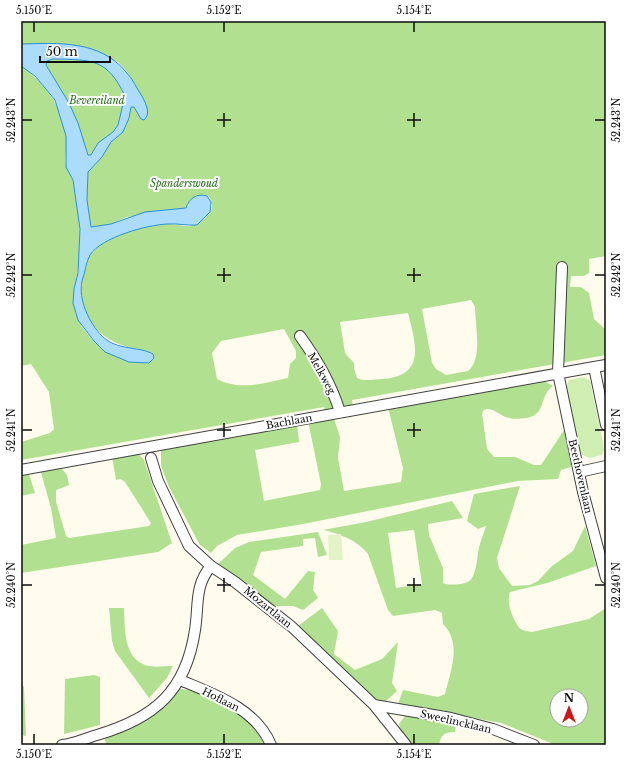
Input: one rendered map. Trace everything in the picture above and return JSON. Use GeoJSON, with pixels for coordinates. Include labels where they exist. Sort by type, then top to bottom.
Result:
{"type":"FeatureCollection","features":[{"type":"Feature","properties":{"kind":"street","name":"Beethovenlaan"},"geometry":{"type":"LineString","coordinates":[[562,267],[558,373],[579,472],[606,578]]}},
{"type":"Feature","properties":{"kind":"street","name":"Melkweg"},"geometry":{"type":"LineString","coordinates":[[300,336],[318,362],[334,391],[340,412]]}},
{"type":"Feature","properties":{"kind":"street"},"geometry":{"type":"LineString","coordinates":[[558,373],[606,365]]}},
{"type":"Feature","properties":{"kind":"street"},"geometry":{"type":"LineString","coordinates":[[594,367],[606,425]]}},
{"type":"Feature","properties":{"kind":"street","name":"Bachlaan"},"geometry":{"type":"LineString","coordinates":[[21,470],[558,373]]}},
{"type":"Feature","properties":{"kind":"street","name":"Mozartlaan"},"geometry":{"type":"LineString","coordinates":[[151,458],[158,481],[189,546],[211,566],[235,582],[292,627],[374,705],[406,745]]}},
{"type":"Feature","properties":{"kind":"street"},"geometry":{"type":"LineString","coordinates":[[579,472],[606,466]]}},
{"type":"Feature","properties":{"kind":"street"},"geometry":{"type":"LineString","coordinates":[[62,745],[122,728],[154,709],[172,694],[180,680],[190,655],[195,629],[199,585],[203,575],[211,566]]}},
{"type":"Feature","properties":{"kind":"street","name":"Hoflaan"},"geometry":{"type":"LineString","coordinates":[[180,680],[219,697],[247,713],[267,735],[271,745]]}},
{"type":"Feature","properties":{"kind":"street","name":"Sweelincklaan"},"geometry":{"type":"LineString","coordinates":[[374,705],[451,718],[493,729],[534,745]]}},
{"type":"Feature","properties":{"kind":"green space","name":"Spanderswoud"},"geometry":{"type":"Polygon","coordinates":[[[21,21],[606,21],[606,256],[589,259],[589,273],[584,276],[571,276],[570,287],[581,287],[589,293],[594,319],[606,330],[606,355],[352,400],[353,407],[325,413],[324,407],[21,460],[21,442],[50,433],[54,429],[49,392],[31,364],[21,366],[21,66],[44,87],[51,96],[64,124],[66,139],[66,165],[73,182],[77,201],[80,230],[80,250],[74,293],[74,307],[84,330],[105,352],[151,352],[138,350],[114,342],[104,336],[89,319],[84,307],[81,289],[82,280],[89,257],[104,243],[137,228],[159,224],[194,225],[210,213],[212,206],[210,198],[207,196],[187,204],[186,208],[180,210],[127,217],[111,224],[91,227],[87,200],[88,172],[102,157],[111,142],[123,132],[129,118],[131,107],[146,104],[127,72],[118,62],[64,44],[21,44],[21,21]],[[471,300],[422,309],[432,363],[436,369],[446,375],[468,371],[473,366],[477,350],[477,341],[475,307],[471,300]],[[408,313],[340,322],[345,353],[354,363],[357,378],[369,380],[396,377],[406,372],[412,365],[415,347],[414,336],[408,313]],[[284,329],[221,341],[212,353],[217,379],[225,383],[234,385],[252,385],[288,378],[290,364],[296,358],[296,351],[284,329]]]}},
{"type":"Feature","properties":{"kind":"green space","name":"Bevereiland"},"geometry":{"type":"Polygon","coordinates":[[[53,59],[88,61],[105,68],[112,74],[125,96],[118,125],[113,132],[98,143],[91,155],[88,155],[78,123],[69,103],[46,65],[47,61],[53,59]]]}},
{"type":"Feature","properties":{"kind":"green space"},"geometry":{"type":"Polygon","coordinates":[[[584,377],[590,381],[604,450],[602,455],[589,458],[581,454],[566,387],[569,380],[584,377]]]}},
{"type":"Feature","properties":{"kind":"green space"},"geometry":{"type":"Polygon","coordinates":[[[542,380],[553,386],[546,393],[540,410],[533,416],[513,419],[489,409],[484,410],[482,413],[487,449],[494,457],[515,457],[534,465],[541,465],[564,430],[571,467],[561,470],[558,479],[518,481],[303,524],[237,535],[217,546],[211,553],[200,545],[169,487],[161,466],[161,447],[297,423],[299,442],[255,450],[264,501],[320,490],[321,484],[308,421],[333,416],[340,437],[338,458],[344,491],[401,482],[403,468],[388,407],[542,380]]]}},
{"type":"Feature","properties":{"kind":"green space"},"geometry":{"type":"Polygon","coordinates":[[[136,451],[144,460],[172,543],[158,552],[21,573],[21,545],[56,538],[51,508],[40,469],[59,465],[67,475],[69,485],[56,490],[56,502],[66,536],[69,538],[149,526],[151,523],[125,482],[121,479],[116,480],[112,456],[136,451]]]}},
{"type":"Feature","properties":{"kind":"green space"},"geometry":{"type":"Polygon","coordinates":[[[28,471],[35,493],[21,496],[21,472],[28,471]]]}},
{"type":"Feature","properties":{"kind":"green space"},"geometry":{"type":"Polygon","coordinates":[[[520,486],[497,558],[499,568],[512,586],[530,585],[538,581],[552,566],[573,551],[585,526],[596,566],[547,583],[510,592],[509,605],[519,628],[532,632],[589,619],[606,608],[606,745],[556,745],[501,723],[398,704],[403,690],[438,697],[445,694],[452,666],[454,648],[449,631],[443,624],[442,613],[435,610],[393,616],[388,610],[368,554],[364,549],[348,538],[323,530],[366,522],[452,501],[463,518],[428,524],[429,535],[443,568],[443,583],[454,585],[467,582],[472,578],[476,567],[479,547],[486,526],[478,529],[467,521],[474,494],[520,486]],[[414,530],[388,533],[396,588],[422,584],[414,530]]]}},
{"type":"Feature","properties":{"kind":"green space"},"geometry":{"type":"Polygon","coordinates":[[[318,532],[327,555],[318,557],[315,538],[303,539],[303,546],[261,552],[253,575],[285,599],[308,571],[315,572],[313,590],[318,598],[303,610],[293,606],[274,606],[218,564],[235,548],[249,542],[318,532]]]}},
{"type":"Feature","properties":{"kind":"green space"},"geometry":{"type":"Polygon","coordinates":[[[341,534],[343,560],[329,560],[328,535],[341,534]]]}},
{"type":"Feature","properties":{"kind":"green space"},"geometry":{"type":"Polygon","coordinates":[[[109,608],[124,608],[127,641],[129,648],[138,661],[145,665],[159,667],[173,666],[167,678],[149,698],[115,651],[112,641],[109,608]]]}},
{"type":"Feature","properties":{"kind":"green space"},"geometry":{"type":"Polygon","coordinates":[[[322,608],[338,631],[334,654],[355,670],[382,659],[398,642],[392,683],[397,691],[385,702],[378,701],[298,626],[322,608]]]}},
{"type":"Feature","properties":{"kind":"green space"},"geometry":{"type":"Polygon","coordinates":[[[94,675],[100,677],[100,725],[64,734],[65,679],[94,675]]]}},
{"type":"Feature","properties":{"kind":"green space"},"geometry":{"type":"Polygon","coordinates":[[[21,683],[24,687],[26,736],[21,735],[21,683]]]}},
{"type":"Feature","properties":{"kind":"green space"},"geometry":{"type":"Polygon","coordinates":[[[180,689],[199,694],[242,717],[254,729],[264,745],[106,745],[104,735],[162,705],[180,689]]]}},
{"type":"Feature","properties":{"kind":"green space"},"geometry":{"type":"Polygon","coordinates":[[[405,716],[456,724],[455,732],[444,735],[439,745],[410,745],[400,729],[399,724],[405,716]]]}},
{"type":"Feature","properties":{"kind":"water"},"geometry":{"type":"Polygon","coordinates":[[[21,44],[64,44],[91,49],[104,54],[116,62],[133,81],[143,98],[148,112],[146,118],[144,120],[141,119],[134,107],[131,107],[129,118],[123,132],[111,142],[102,157],[88,172],[87,200],[91,227],[111,224],[145,212],[186,208],[191,199],[200,195],[207,196],[211,202],[210,212],[197,225],[158,225],[126,233],[104,243],[90,255],[81,288],[83,303],[89,318],[97,331],[108,341],[114,344],[153,354],[154,358],[149,363],[129,362],[105,352],[94,341],[78,320],[73,303],[74,289],[78,273],[80,229],[73,180],[66,167],[66,136],[55,100],[35,76],[21,66],[21,44]],[[53,59],[47,61],[46,65],[69,103],[78,123],[88,155],[91,155],[98,143],[113,132],[118,125],[125,96],[112,74],[105,68],[88,61],[53,59]]]}}]}
